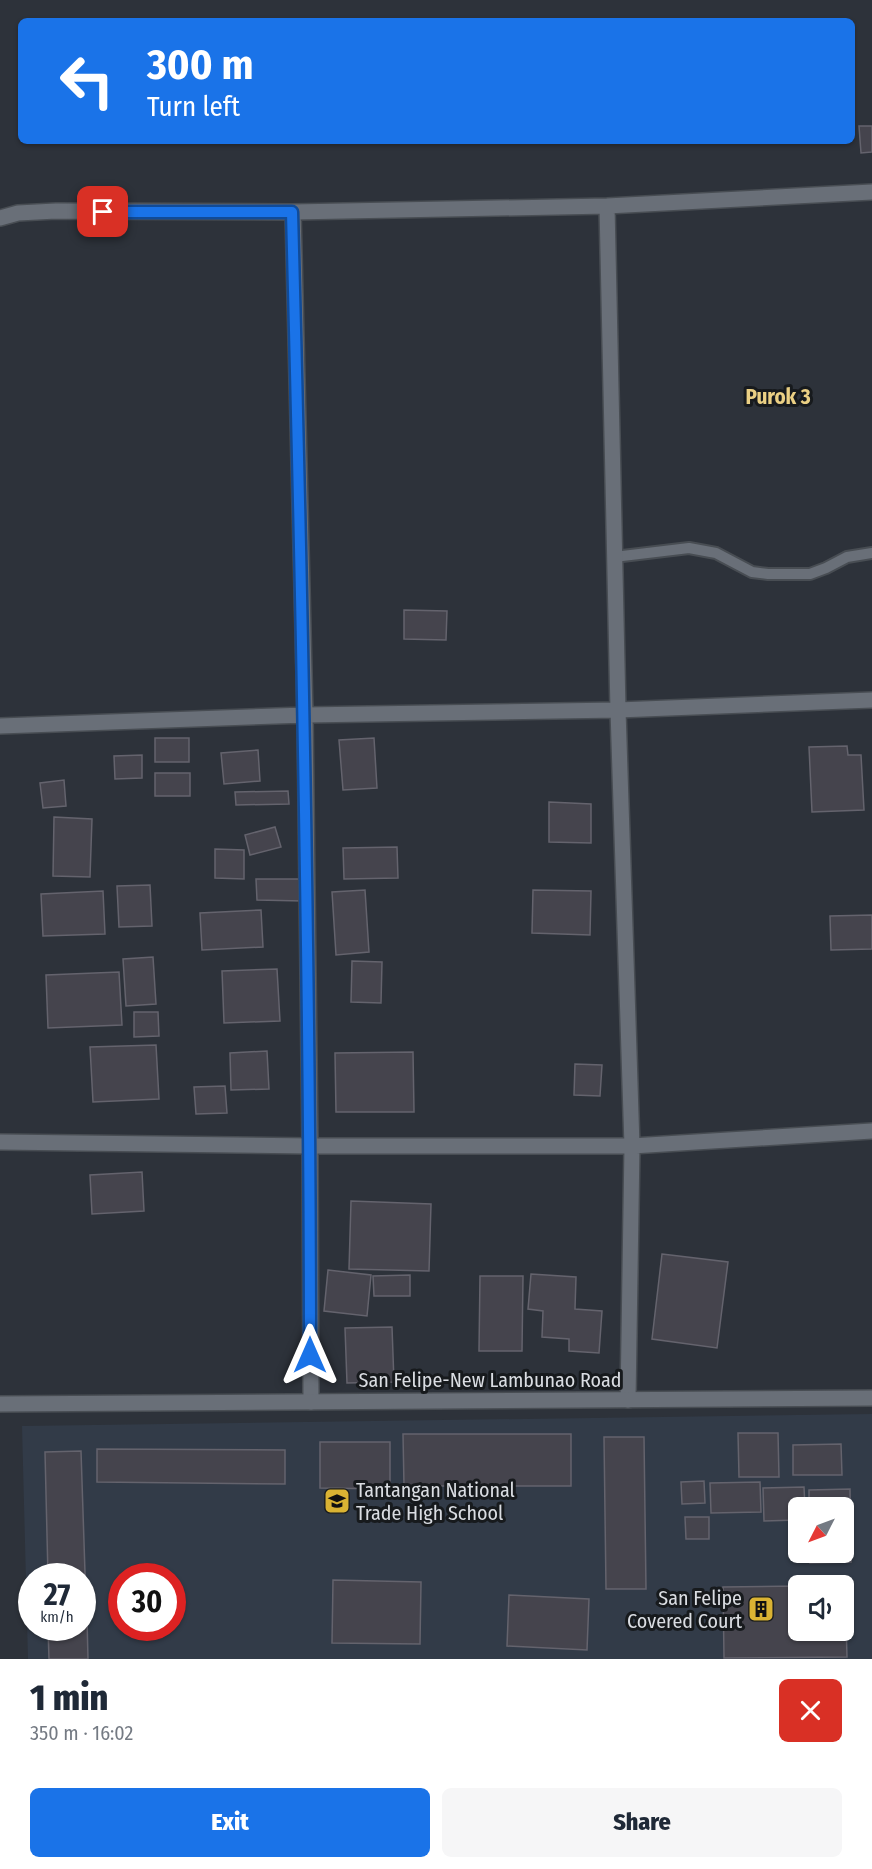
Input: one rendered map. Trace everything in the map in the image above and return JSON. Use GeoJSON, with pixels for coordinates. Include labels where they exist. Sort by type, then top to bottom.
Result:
{"type":"FeatureCollection","features":[{"type":"Feature","properties":{"kind":"street"},"geometry":{"type":"LineString","coordinates":[[0,218],[18,213],[56,212],[292,212],[607,206],[872,192]]}},
{"type":"Feature","properties":{"kind":"street"},"geometry":{"type":"LineString","coordinates":[[607,206],[618,710],[632,1146],[628,1400]]}},
{"type":"Feature","properties":{"kind":"street"},"geometry":{"type":"LineString","coordinates":[[292,212],[305,715],[310,1146],[310,1402]]}},
{"type":"Feature","properties":{"kind":"street"},"geometry":{"type":"LineString","coordinates":[[0,726],[305,715],[618,710],[872,700]]}},
{"type":"Feature","properties":{"kind":"street"},"geometry":{"type":"LineString","coordinates":[[0,1142],[310,1146],[632,1146],[872,1131]]}},
{"type":"Feature","properties":{"kind":"street","name":"San Felipe-New Lambunao Road"},"geometry":{"type":"LineString","coordinates":[[0,1404],[872,1398]]}},
{"type":"Feature","properties":{"kind":"lane"},"geometry":{"type":"LineString","coordinates":[[614,557],[690,548],[716,554],[752,572],[810,574],[847,557],[872,553]]}},
{"type":"Feature","properties":{"kind":"shaded area","name":"Tantangan National Trade High School"},"geometry":{"type":"Polygon","coordinates":[[[872,1414],[872,1659],[28,1659],[28,1641],[96,1641],[96,1563],[26,1563],[22,1426],[872,1414]]]}},
{"type":"Feature","properties":{"kind":"building"},"geometry":{"type":"Polygon","coordinates":[[[859,126],[872,126],[872,152],[861,153],[859,126]]]}},
{"type":"Feature","properties":{"kind":"building"},"geometry":{"type":"Polygon","coordinates":[[[404,610],[447,611],[446,640],[404,639],[404,610]]]}},
{"type":"Feature","properties":{"kind":"building"},"geometry":{"type":"Polygon","coordinates":[[[155,738],[189,738],[189,762],[155,762],[155,738]]]}},
{"type":"Feature","properties":{"kind":"building"},"geometry":{"type":"Polygon","coordinates":[[[374,738],[377,788],[343,790],[339,740],[374,738]]]}},
{"type":"Feature","properties":{"kind":"building"},"geometry":{"type":"Polygon","coordinates":[[[847,746],[848,755],[861,755],[864,810],[812,812],[809,747],[847,746]]]}},
{"type":"Feature","properties":{"kind":"building"},"geometry":{"type":"Polygon","coordinates":[[[258,750],[260,781],[224,784],[221,753],[258,750]]]}},
{"type":"Feature","properties":{"kind":"building"},"geometry":{"type":"Polygon","coordinates":[[[142,755],[142,778],[115,779],[114,756],[142,755]]]}},
{"type":"Feature","properties":{"kind":"building"},"geometry":{"type":"Polygon","coordinates":[[[155,773],[190,773],[190,796],[155,796],[155,773]]]}},
{"type":"Feature","properties":{"kind":"building"},"geometry":{"type":"Polygon","coordinates":[[[64,780],[66,806],[43,808],[40,783],[64,780]]]}},
{"type":"Feature","properties":{"kind":"building"},"geometry":{"type":"Polygon","coordinates":[[[288,791],[289,804],[236,805],[235,792],[288,791]]]}},
{"type":"Feature","properties":{"kind":"building"},"geometry":{"type":"Polygon","coordinates":[[[549,802],[591,804],[591,843],[549,842],[549,802]]]}},
{"type":"Feature","properties":{"kind":"building"},"geometry":{"type":"Polygon","coordinates":[[[54,817],[92,819],[90,877],[53,876],[54,817]]]}},
{"type":"Feature","properties":{"kind":"building"},"geometry":{"type":"Polygon","coordinates":[[[275,827],[281,847],[250,855],[245,835],[275,827]]]}},
{"type":"Feature","properties":{"kind":"building"},"geometry":{"type":"Polygon","coordinates":[[[397,847],[398,878],[344,879],[343,848],[397,847]]]}},
{"type":"Feature","properties":{"kind":"building"},"geometry":{"type":"Polygon","coordinates":[[[215,849],[244,850],[244,879],[215,878],[215,849]]]}},
{"type":"Feature","properties":{"kind":"building"},"geometry":{"type":"Polygon","coordinates":[[[256,879],[303,879],[303,901],[257,900],[256,879]]]}},
{"type":"Feature","properties":{"kind":"building"},"geometry":{"type":"Polygon","coordinates":[[[150,885],[152,926],[119,927],[117,886],[150,885]]]}},
{"type":"Feature","properties":{"kind":"building"},"geometry":{"type":"Polygon","coordinates":[[[365,890],[369,952],[336,955],[332,892],[365,890]]]}},
{"type":"Feature","properties":{"kind":"building"},"geometry":{"type":"Polygon","coordinates":[[[533,890],[591,891],[590,935],[532,933],[533,890]]]}},
{"type":"Feature","properties":{"kind":"building"},"geometry":{"type":"Polygon","coordinates":[[[103,891],[105,934],[43,936],[41,894],[103,891]]]}},
{"type":"Feature","properties":{"kind":"building"},"geometry":{"type":"Polygon","coordinates":[[[261,910],[263,947],[202,950],[200,913],[261,910]]]}},
{"type":"Feature","properties":{"kind":"building"},"geometry":{"type":"Polygon","coordinates":[[[872,915],[872,949],[831,950],[830,916],[872,915]]]}},
{"type":"Feature","properties":{"kind":"building"},"geometry":{"type":"Polygon","coordinates":[[[153,957],[156,1004],[126,1006],[123,959],[153,957]]]}},
{"type":"Feature","properties":{"kind":"building"},"geometry":{"type":"Polygon","coordinates":[[[352,961],[382,962],[381,1003],[351,1002],[352,961]]]}},
{"type":"Feature","properties":{"kind":"building"},"geometry":{"type":"Polygon","coordinates":[[[277,969],[280,1021],[224,1023],[222,971],[277,969]]]}},
{"type":"Feature","properties":{"kind":"building"},"geometry":{"type":"Polygon","coordinates":[[[119,972],[122,1025],[48,1028],[46,975],[119,972]]]}},
{"type":"Feature","properties":{"kind":"building"},"geometry":{"type":"Polygon","coordinates":[[[134,1012],[158,1012],[159,1036],[134,1037],[134,1012]]]}},
{"type":"Feature","properties":{"kind":"building"},"geometry":{"type":"Polygon","coordinates":[[[156,1045],[159,1099],[93,1102],[90,1047],[156,1045]]]}},
{"type":"Feature","properties":{"kind":"building"},"geometry":{"type":"Polygon","coordinates":[[[267,1051],[269,1089],[231,1090],[230,1053],[267,1051]]]}},
{"type":"Feature","properties":{"kind":"building"},"geometry":{"type":"Polygon","coordinates":[[[413,1052],[414,1112],[336,1112],[335,1053],[413,1052]]]}},
{"type":"Feature","properties":{"kind":"building"},"geometry":{"type":"Polygon","coordinates":[[[575,1064],[602,1065],[600,1096],[574,1095],[575,1064]]]}},
{"type":"Feature","properties":{"kind":"building"},"geometry":{"type":"Polygon","coordinates":[[[225,1086],[227,1113],[196,1114],[194,1087],[225,1086]]]}},
{"type":"Feature","properties":{"kind":"building"},"geometry":{"type":"Polygon","coordinates":[[[142,1172],[144,1211],[92,1214],[90,1175],[142,1172]]]}},
{"type":"Feature","properties":{"kind":"building"},"geometry":{"type":"Polygon","coordinates":[[[351,1201],[431,1204],[429,1271],[349,1269],[351,1201]]]}},
{"type":"Feature","properties":{"kind":"building"},"geometry":{"type":"Polygon","coordinates":[[[662,1254],[728,1262],[717,1348],[652,1339],[662,1254]]]}},
{"type":"Feature","properties":{"kind":"building"},"geometry":{"type":"Polygon","coordinates":[[[328,1270],[371,1275],[367,1316],[324,1311],[328,1270]]]}},
{"type":"Feature","properties":{"kind":"building"},"geometry":{"type":"Polygon","coordinates":[[[531,1274],[576,1277],[575,1309],[602,1311],[599,1353],[569,1351],[569,1339],[542,1337],[543,1311],[528,1309],[531,1274]]]}},
{"type":"Feature","properties":{"kind":"building"},"geometry":{"type":"Polygon","coordinates":[[[410,1275],[410,1296],[374,1296],[373,1276],[410,1275]]]}},
{"type":"Feature","properties":{"kind":"building"},"geometry":{"type":"Polygon","coordinates":[[[480,1276],[523,1276],[522,1351],[479,1351],[480,1276]]]}},
{"type":"Feature","properties":{"kind":"building"},"geometry":{"type":"Polygon","coordinates":[[[392,1327],[394,1382],[347,1383],[345,1328],[392,1327]]]}},
{"type":"Feature","properties":{"kind":"building"},"geometry":{"type":"Polygon","coordinates":[[[738,1433],[778,1433],[779,1477],[739,1477],[738,1433]]]}},
{"type":"Feature","properties":{"kind":"building"},"geometry":{"type":"Polygon","coordinates":[[[403,1434],[571,1434],[571,1486],[404,1486],[403,1434]]]}},
{"type":"Feature","properties":{"kind":"building"},"geometry":{"type":"Polygon","coordinates":[[[604,1437],[644,1437],[646,1589],[606,1589],[604,1437]]]}},
{"type":"Feature","properties":{"kind":"building"},"geometry":{"type":"Polygon","coordinates":[[[320,1442],[390,1442],[390,1489],[320,1488],[320,1442]]]}},
{"type":"Feature","properties":{"kind":"building"},"geometry":{"type":"Polygon","coordinates":[[[841,1444],[842,1475],[793,1475],[793,1445],[841,1444]]]}},
{"type":"Feature","properties":{"kind":"building"},"geometry":{"type":"Polygon","coordinates":[[[97,1449],[285,1450],[285,1484],[97,1482],[97,1449]]]}},
{"type":"Feature","properties":{"kind":"building"},"geometry":{"type":"Polygon","coordinates":[[[81,1451],[85,1563],[48,1563],[45,1452],[81,1451]]]}},
{"type":"Feature","properties":{"kind":"building"},"geometry":{"type":"Polygon","coordinates":[[[704,1481],[705,1503],[682,1504],[681,1482],[704,1481]]]}},
{"type":"Feature","properties":{"kind":"building"},"geometry":{"type":"Polygon","coordinates":[[[760,1482],[761,1512],[711,1513],[710,1483],[760,1482]]]}},
{"type":"Feature","properties":{"kind":"building"},"geometry":{"type":"Polygon","coordinates":[[[804,1487],[804,1497],[788,1497],[788,1520],[764,1521],[763,1488],[804,1487]]]}},
{"type":"Feature","properties":{"kind":"building"},"geometry":{"type":"Polygon","coordinates":[[[850,1489],[850,1497],[809,1497],[809,1490],[850,1489]]]}},
{"type":"Feature","properties":{"kind":"building"},"geometry":{"type":"Polygon","coordinates":[[[685,1517],[709,1517],[709,1539],[686,1539],[685,1517]]]}},
{"type":"Feature","properties":{"kind":"building"},"geometry":{"type":"Polygon","coordinates":[[[333,1580],[421,1582],[420,1644],[332,1643],[333,1580]]]}},
{"type":"Feature","properties":{"kind":"building","name":"San Felipe Covered Court"},"geometry":{"type":"Polygon","coordinates":[[[788,1586],[788,1641],[847,1641],[847,1657],[724,1658],[723,1587],[788,1586]]]}},
{"type":"Feature","properties":{"kind":"building"},"geometry":{"type":"Polygon","coordinates":[[[509,1595],[589,1599],[587,1650],[507,1646],[509,1595]]]}},
{"type":"Feature","properties":{"kind":"building"},"geometry":{"type":"Polygon","coordinates":[[[48,1641],[88,1641],[88,1659],[49,1659],[48,1641]]]}},
{"type":"Feature","properties":{"kind":"place","name":"Tantangan National Trade High School"},"geometry":{"type":"Point","coordinates":[337,1501]}},
{"type":"Feature","properties":{"kind":"place","name":"San Felipe Covered Court"},"geometry":{"type":"Point","coordinates":[761,1609]}},
{"type":"Feature","properties":{"kind":"district","name":"Purok 3"},"geometry":{"type":"Point","coordinates":[778,397]}},
{"type":"Feature","properties":{"kind":"route"},"geometry":{"type":"LineString","coordinates":[[103,212],[292,212],[305,715],[310,1355]]}}]}
